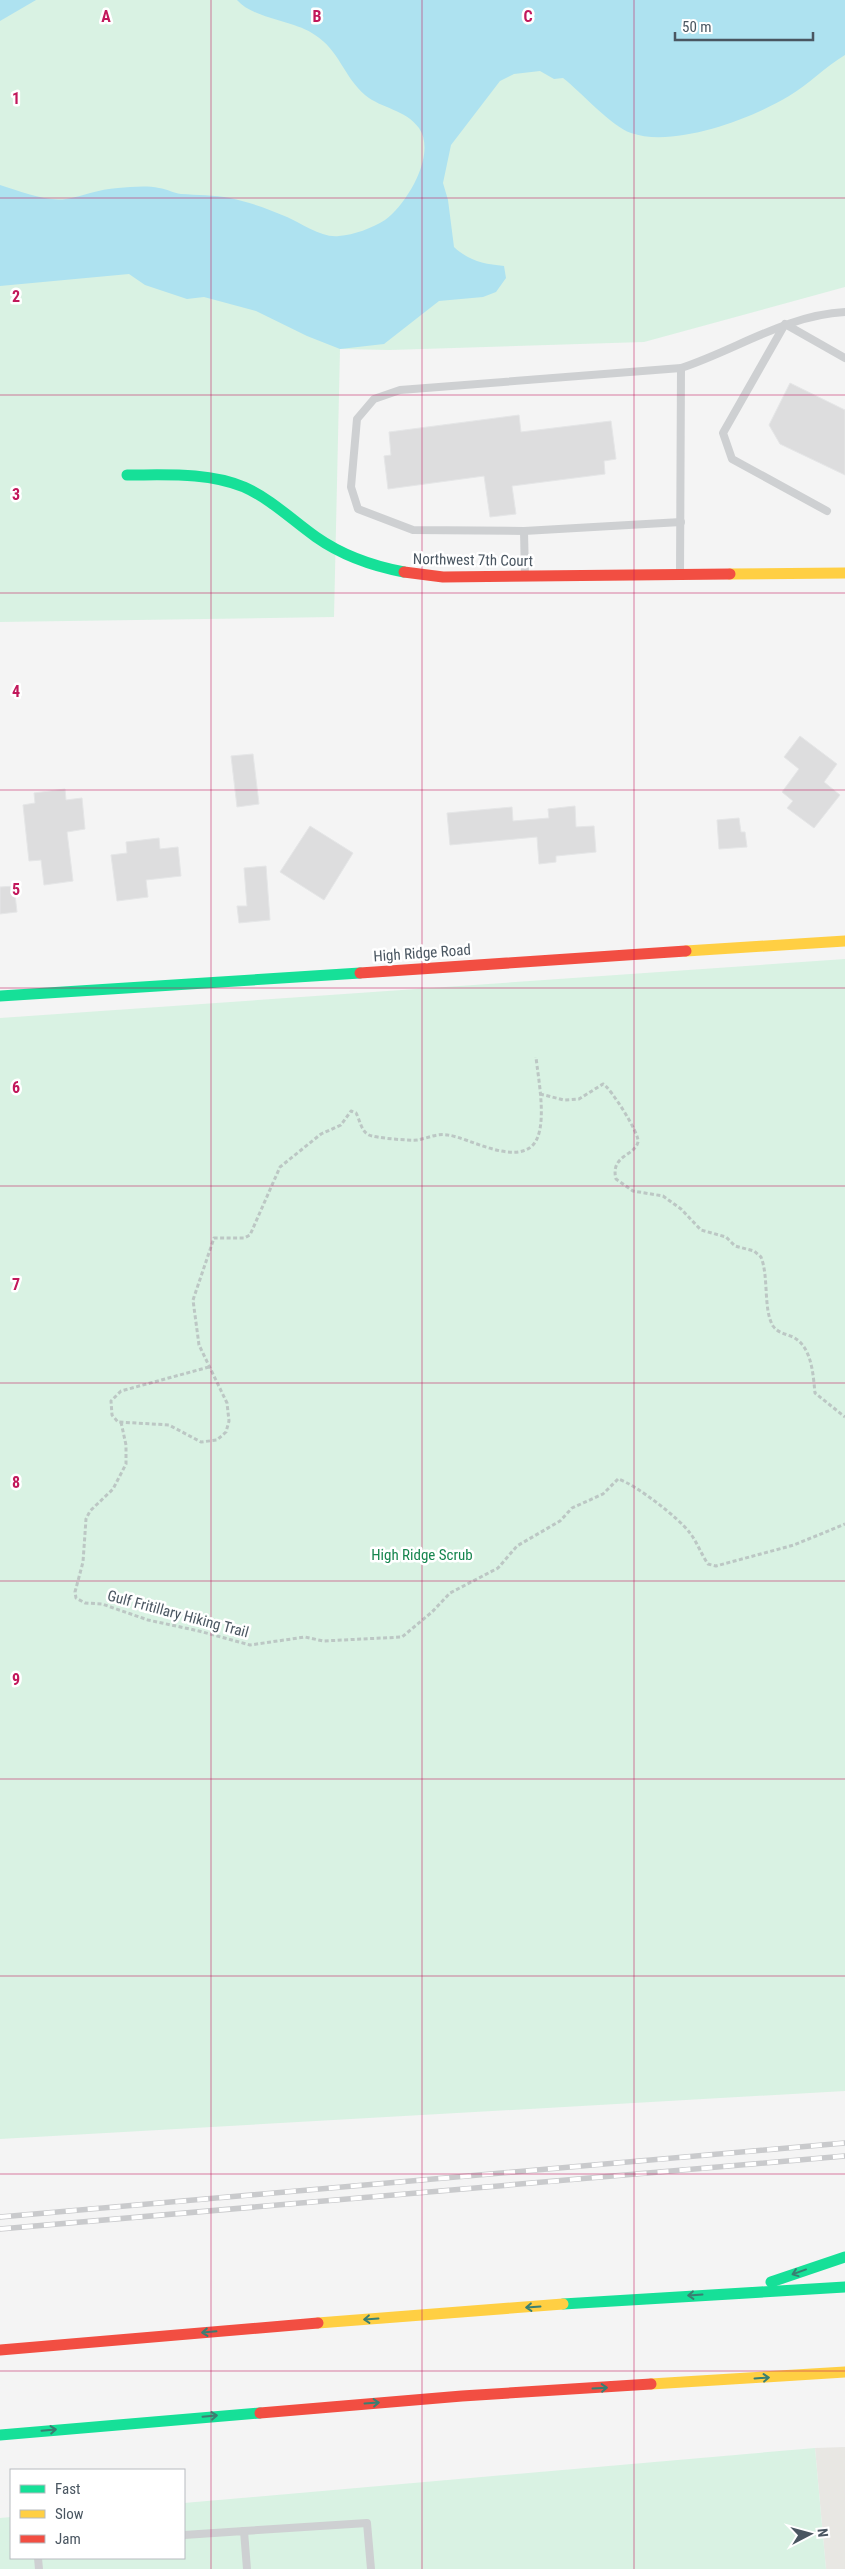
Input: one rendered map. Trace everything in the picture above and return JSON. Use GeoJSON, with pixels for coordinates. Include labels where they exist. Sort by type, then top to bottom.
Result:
{"type":"FeatureCollection","features":[{"type":"Feature","properties":{"kind":"main road","name":"Northwest 7th Court"},"geometry":{"type":"LineString","coordinates":[[126,475],[193,474],[240,486],[280,508],[316,536],[341,552],[383,569],[412,575],[443,578],[845,573]]}},
{"type":"Feature","properties":{"kind":"main road","name":"High Ridge Road"},"geometry":{"type":"LineString","coordinates":[[0,996],[845,941]]}},
{"type":"Feature","properties":{"kind":"main road"},"geometry":{"type":"LineString","coordinates":[[743,2292],[845,2257]]}},
{"type":"Feature","properties":{"kind":"main road"},"geometry":{"type":"LineString","coordinates":[[0,2350],[288,2326],[743,2292],[845,2287]]}},
{"type":"Feature","properties":{"kind":"main road"},"geometry":{"type":"LineString","coordinates":[[0,2435],[444,2397],[845,2372]]}},
{"type":"Feature","properties":{"kind":"lane"},"geometry":{"type":"LineString","coordinates":[[680,522],[524,530],[413,530],[358,509],[351,487],[357,419],[374,399],[400,390],[681,368],[785,324],[845,312]]}},
{"type":"Feature","properties":{"kind":"lane"},"geometry":{"type":"LineString","coordinates":[[785,324],[845,358]]}},
{"type":"Feature","properties":{"kind":"lane"},"geometry":{"type":"LineString","coordinates":[[785,324],[722,433],[732,459],[827,511]]}},
{"type":"Feature","properties":{"kind":"lane"},"geometry":{"type":"LineString","coordinates":[[680,575],[681,368]]}},
{"type":"Feature","properties":{"kind":"lane"},"geometry":{"type":"LineString","coordinates":[[524,530],[525,577]]}},
{"type":"Feature","properties":{"kind":"lane"},"geometry":{"type":"LineString","coordinates":[[185,2535],[367,2523],[371,2569]]}},
{"type":"Feature","properties":{"kind":"lane"},"geometry":{"type":"LineString","coordinates":[[244,2530],[246,2569]]}},
{"type":"Feature","properties":{"kind":"path"},"geometry":{"type":"LineString","coordinates":[[209,1367],[121,1391],[114,1396],[111,1409],[115,1420],[168,1425],[201,1442],[217,1440],[228,1427],[229,1414],[223,1393],[199,1345],[193,1300],[212,1241],[219,1237],[244,1238],[250,1235],[280,1167],[321,1134],[341,1125],[351,1111],[356,1113],[364,1131],[373,1136],[408,1141],[441,1134],[455,1136],[488,1148],[510,1151],[526,1149],[532,1145],[541,1129],[536,1057]]}},
{"type":"Feature","properties":{"kind":"path"},"geometry":{"type":"LineString","coordinates":[[540,1094],[573,1100],[586,1096],[603,1084],[611,1089],[615,1101],[632,1123],[639,1139],[638,1146],[619,1162],[615,1174],[616,1179],[633,1191],[663,1196],[682,1209],[700,1230],[726,1237],[735,1246],[754,1252],[762,1257],[766,1272],[770,1319],[774,1328],[800,1341],[812,1366],[815,1393],[845,1417]]}},
{"type":"Feature","properties":{"kind":"path","name":"Gulf Fritillary Hiking Trail"},"geometry":{"type":"LineString","coordinates":[[121,1422],[126,1444],[126,1464],[113,1489],[90,1511],[86,1519],[83,1562],[75,1592],[76,1598],[85,1603],[102,1604],[148,1620],[199,1631],[242,1644],[258,1644],[305,1637],[324,1641],[355,1638],[390,1640],[402,1637],[432,1612],[450,1593],[498,1568],[517,1546],[560,1521],[572,1508],[603,1494],[618,1479],[659,1505],[690,1533],[708,1564],[716,1566],[794,1545],[845,1524]]}},
{"type":"Feature","properties":{"kind":"shaded area"},"geometry":{"type":"Polygon","coordinates":[[[845,2447],[845,2569],[826,2569],[815,2448],[845,2447]]]}},
{"type":"Feature","properties":{"kind":"green space"},"geometry":{"type":"Polygon","coordinates":[[[0,0],[845,0],[845,287],[644,342],[390,350],[340,349],[334,617],[0,622],[0,0]]]}},
{"type":"Feature","properties":{"kind":"green space","name":"High Ridge Scrub"},"geometry":{"type":"Polygon","coordinates":[[[845,959],[845,2091],[0,2139],[0,1018],[845,959]]]}},
{"type":"Feature","properties":{"kind":"green space"},"geometry":{"type":"Polygon","coordinates":[[[815,2448],[826,2569],[0,2569],[0,2518],[10,2517],[10,2559],[185,2559],[185,2503],[815,2448]]]}},
{"type":"Feature","properties":{"kind":"water"},"geometry":{"type":"Polygon","coordinates":[[[0,0],[36,0],[0,21],[0,0]]]}},
{"type":"Feature","properties":{"kind":"water"},"geometry":{"type":"Polygon","coordinates":[[[237,0],[845,0],[845,55],[789,96],[754,114],[712,129],[668,137],[649,137],[623,129],[605,116],[563,78],[554,79],[540,71],[514,74],[500,81],[451,145],[443,183],[448,200],[454,247],[465,256],[477,261],[504,266],[506,278],[496,292],[483,297],[439,301],[384,344],[340,349],[307,336],[256,311],[204,297],[187,299],[145,285],[129,274],[0,286],[0,185],[58,200],[98,191],[144,186],[181,194],[224,197],[266,209],[319,233],[332,236],[363,231],[385,220],[394,213],[410,191],[422,164],[424,139],[419,128],[407,117],[365,95],[330,48],[315,35],[296,26],[253,11],[237,0]]]}},
{"type":"Feature","properties":{"kind":"building"},"geometry":{"type":"Polygon","coordinates":[[[790,383],[845,410],[845,475],[780,444],[769,425],[790,383]]]}},
{"type":"Feature","properties":{"kind":"building"},"geometry":{"type":"Polygon","coordinates":[[[519,415],[521,432],[611,421],[616,459],[604,461],[605,474],[512,486],[516,514],[490,517],[484,476],[388,489],[384,456],[391,455],[389,432],[519,415]]]}},
{"type":"Feature","properties":{"kind":"building"},"geometry":{"type":"Polygon","coordinates":[[[800,736],[837,764],[824,782],[840,795],[814,828],[787,808],[793,801],[782,792],[799,769],[784,757],[800,736]]]}},
{"type":"Feature","properties":{"kind":"building"},"geometry":{"type":"Polygon","coordinates":[[[253,754],[259,804],[237,807],[231,756],[253,754]]]}},
{"type":"Feature","properties":{"kind":"building"},"geometry":{"type":"Polygon","coordinates":[[[65,789],[66,800],[82,798],[85,829],[67,832],[73,881],[44,885],[41,860],[29,861],[23,805],[35,803],[34,793],[65,789]]]}},
{"type":"Feature","properties":{"kind":"building"},"geometry":{"type":"Polygon","coordinates":[[[575,806],[576,827],[594,826],[596,852],[556,856],[556,862],[539,864],[537,837],[450,845],[447,813],[512,807],[513,821],[549,818],[548,809],[575,806]]]}},
{"type":"Feature","properties":{"kind":"building"},"geometry":{"type":"Polygon","coordinates":[[[739,818],[741,832],[745,832],[747,847],[719,849],[717,820],[739,818]]]}},
{"type":"Feature","properties":{"kind":"building"},"geometry":{"type":"Polygon","coordinates":[[[310,826],[353,853],[324,900],[280,872],[310,826]]]}},
{"type":"Feature","properties":{"kind":"building"},"geometry":{"type":"Polygon","coordinates":[[[159,838],[160,849],[178,847],[181,876],[146,880],[148,897],[117,901],[111,855],[127,853],[126,842],[159,838]]]}},
{"type":"Feature","properties":{"kind":"building"},"geometry":{"type":"Polygon","coordinates":[[[266,866],[270,920],[239,923],[237,906],[247,906],[244,868],[266,866]]]}},
{"type":"Feature","properties":{"kind":"building"},"geometry":{"type":"Polygon","coordinates":[[[14,886],[17,912],[0,914],[0,887],[14,886]]]}},
{"type":"Feature","properties":{"kind":"railway"},"geometry":{"type":"LineString","coordinates":[[0,2217],[845,2143]]}},
{"type":"Feature","properties":{"kind":"railway"},"geometry":{"type":"LineString","coordinates":[[0,2229],[845,2156]]}},
{"type":"Feature","properties":{"kind":"traffic: fast"},"geometry":{"type":"LineString","coordinates":[[127,475],[187,475],[230,482],[263,497],[316,537],[337,550],[381,567],[404,572]]}},
{"type":"Feature","properties":{"kind":"traffic: fast"},"geometry":{"type":"LineString","coordinates":[[0,996],[360,973]]}},
{"type":"Feature","properties":{"kind":"traffic: fast"},"geometry":{"type":"LineString","coordinates":[[771,2282],[845,2257]]}},
{"type":"Feature","properties":{"kind":"traffic: fast"},"geometry":{"type":"LineString","coordinates":[[563,2304],[845,2287]]}},
{"type":"Feature","properties":{"kind":"traffic: fast"},"geometry":{"type":"LineString","coordinates":[[0,2435],[260,2413]]}},
{"type":"Feature","properties":{"kind":"traffic: slow"},"geometry":{"type":"LineString","coordinates":[[730,574],[845,573]]}},
{"type":"Feature","properties":{"kind":"traffic: slow"},"geometry":{"type":"LineString","coordinates":[[686,951],[845,941]]}},
{"type":"Feature","properties":{"kind":"traffic: slow"},"geometry":{"type":"LineString","coordinates":[[318,2323],[563,2304]]}},
{"type":"Feature","properties":{"kind":"traffic: slow"},"geometry":{"type":"LineString","coordinates":[[651,2384],[845,2372]]}},
{"type":"Feature","properties":{"kind":"traffic: jam"},"geometry":{"type":"LineString","coordinates":[[404,572],[443,577],[730,574]]}},
{"type":"Feature","properties":{"kind":"traffic: jam"},"geometry":{"type":"LineString","coordinates":[[360,973],[686,951]]}},
{"type":"Feature","properties":{"kind":"traffic: jam"},"geometry":{"type":"LineString","coordinates":[[0,2350],[318,2323]]}},
{"type":"Feature","properties":{"kind":"traffic: jam"},"geometry":{"type":"LineString","coordinates":[[260,2413],[462,2396],[651,2384]]}}]}
